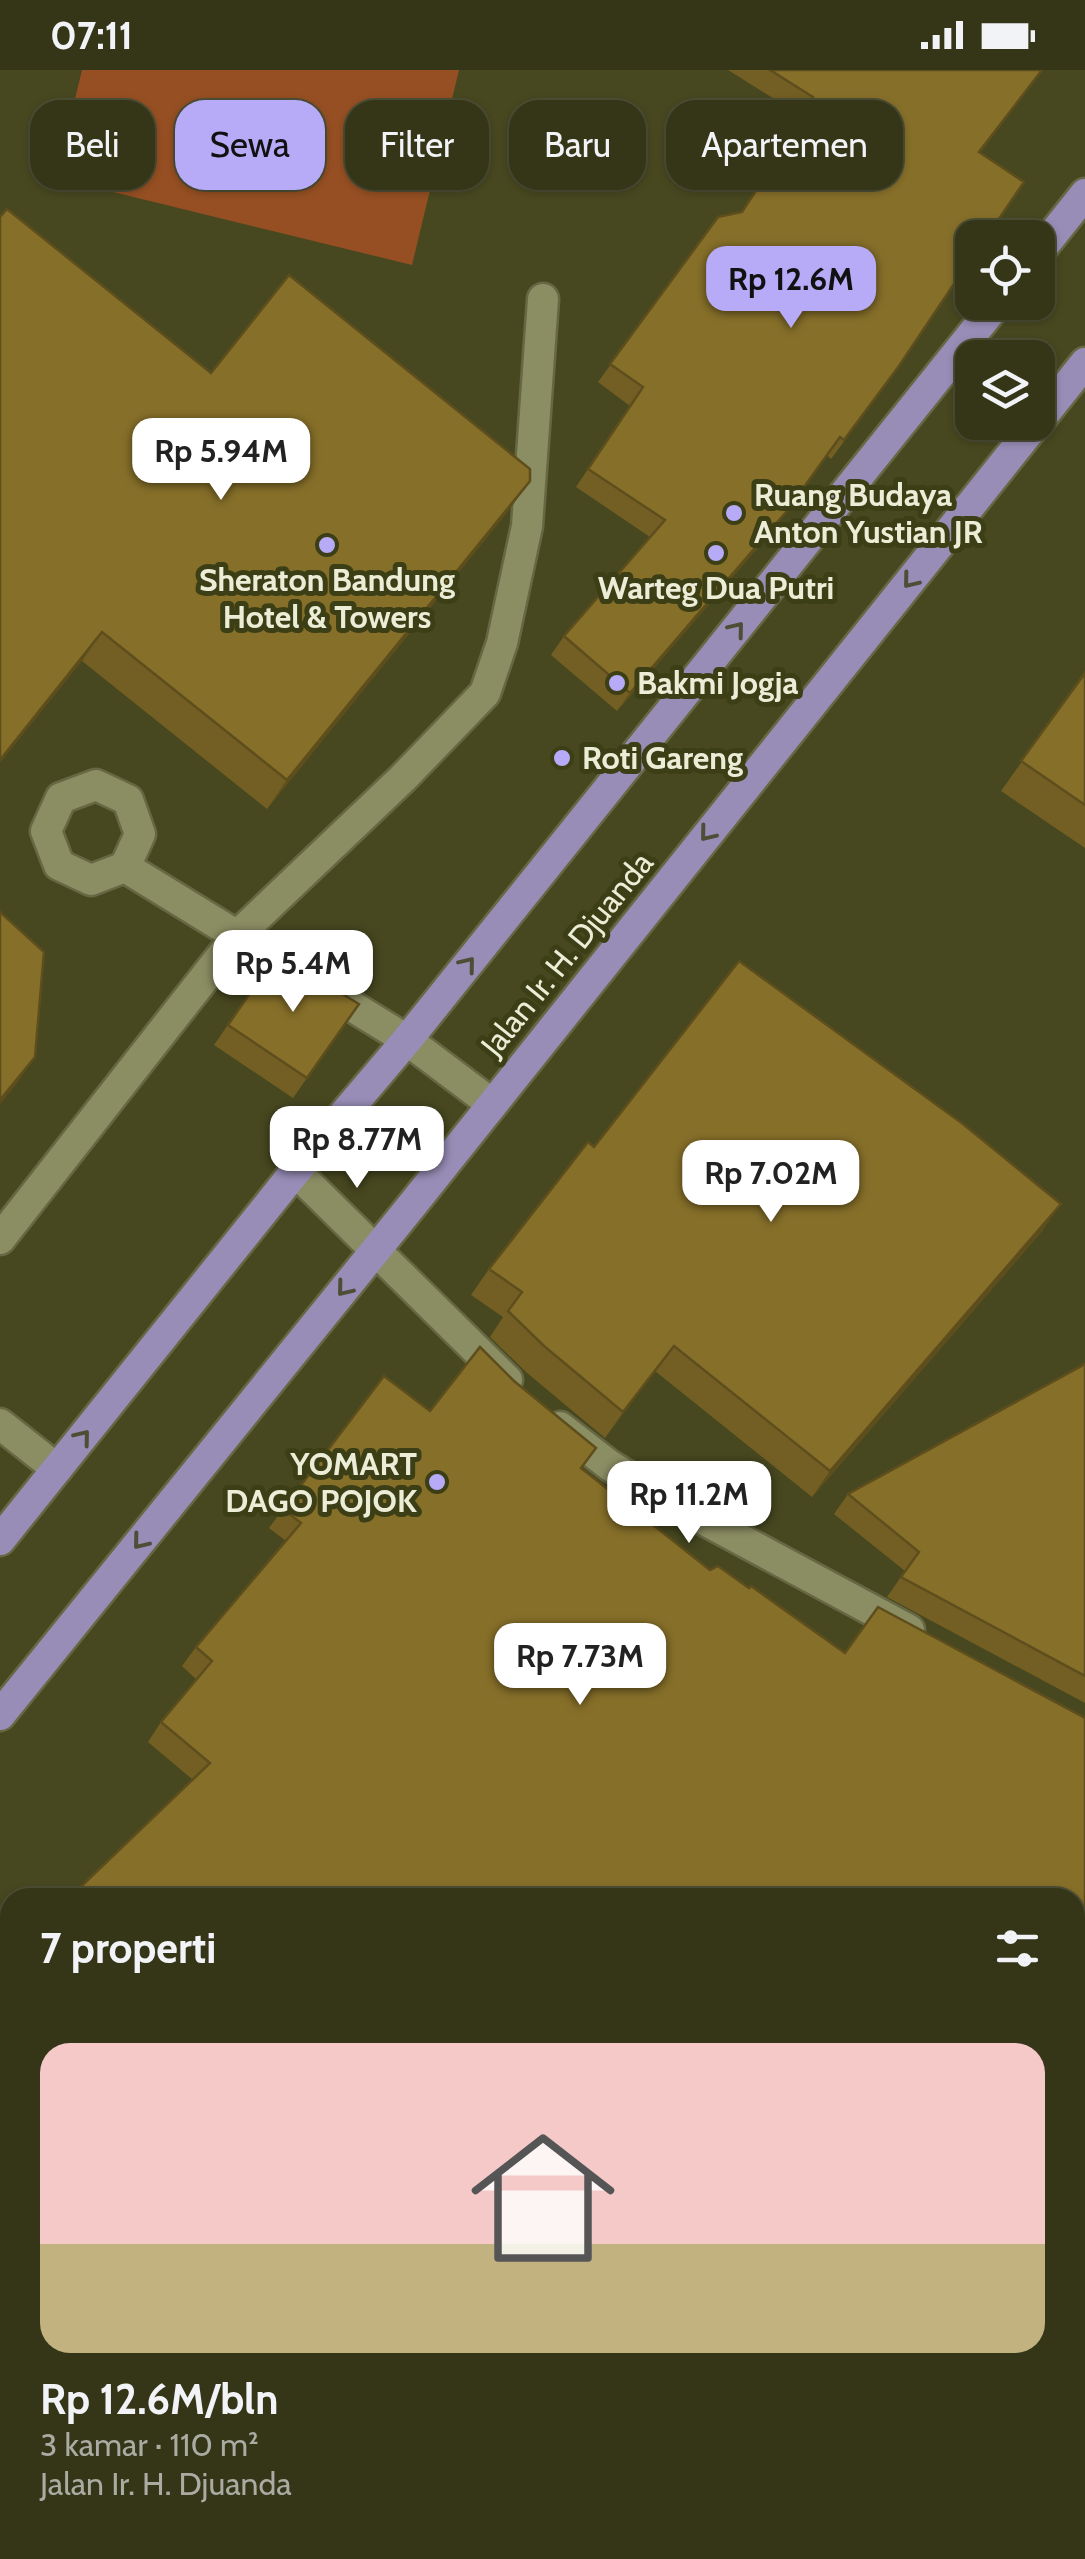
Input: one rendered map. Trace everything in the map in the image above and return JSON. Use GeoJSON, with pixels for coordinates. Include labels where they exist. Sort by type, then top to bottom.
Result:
{"type":"FeatureCollection","features":[{"type":"Feature","properties":{"kind":"main road"},"geometry":{"type":"LineString","coordinates":[[1055,232],[1085,194]]}},
{"type":"Feature","properties":{"kind":"main road"},"geometry":{"type":"LineString","coordinates":[[0,1540],[407,1040],[984,320]]}},
{"type":"Feature","properties":{"kind":"main road","name":"Jalan Ir. H. Djuanda"},"geometry":{"type":"LineString","coordinates":[[1055,400],[1085,363]]}},
{"type":"Feature","properties":{"kind":"main road","name":"Jalan Ir. H. Djuanda"},"geometry":{"type":"LineString","coordinates":[[0,1715],[1023,440]]}},
{"type":"Feature","properties":{"kind":"street"},"geometry":{"type":"LineString","coordinates":[[0,1239],[238,935],[403,778],[485,693],[502,643],[527,526],[543,300]]}},
{"type":"Feature","properties":{"kind":"street"},"geometry":{"type":"LineString","coordinates":[[125,868],[407,1040],[492,1104]]}},
{"type":"Feature","properties":{"kind":"street"},"geometry":{"type":"LineString","coordinates":[[296,1172],[533,1403],[609,1465],[931,1642]]}},
{"type":"Feature","properties":{"kind":"street"},"geometry":{"type":"LineString","coordinates":[[0,1424],[57,1469]]}},
{"type":"Feature","properties":{"kind":"shaded area"},"geometry":{"type":"Polygon","coordinates":[[[82,70],[459,70],[452,100],[345,100],[345,190],[430,190],[412,265],[105,190],[155,190],[155,100],[75,100],[82,70]]]}},
{"type":"Feature","properties":{"kind":"building"},"geometry":{"type":"Polygon","coordinates":[[[770,70],[1042,70],[979,152],[1024,182],[998,220],[955,220],[955,282],[899,366],[844,440],[840,437],[786,512],[630,693],[564,636],[665,520],[588,469],[643,387],[610,364],[718,217],[742,212],[757,190],[903,190],[903,100],[811,100],[813,97],[770,70]]]}},
{"type":"Feature","properties":{"kind":"building"},"geometry":{"type":"Polygon","coordinates":[[[7,209],[211,373],[289,275],[530,469],[530,481],[287,780],[102,632],[0,760],[0,217],[7,209]]]}},
{"type":"Feature","properties":{"kind":"building"},"geometry":{"type":"Polygon","coordinates":[[[1085,673],[1085,805],[1021,761],[1085,673]]]}},
{"type":"Feature","properties":{"kind":"building"},"geometry":{"type":"Polygon","coordinates":[[[0,912],[44,952],[35,1057],[0,1100],[0,912]]]}},
{"type":"Feature","properties":{"kind":"building"},"geometry":{"type":"Polygon","coordinates":[[[277,954],[359,1004],[307,1078],[228,1025],[277,954]]]}},
{"type":"Feature","properties":{"kind":"building"},"geometry":{"type":"Polygon","coordinates":[[[739,961],[963,1124],[1061,1204],[830,1471],[674,1346],[623,1412],[508,1311],[522,1292],[489,1269],[588,1142],[594,1147],[739,961]]]}},
{"type":"Feature","properties":{"kind":"building"},"geometry":{"type":"Polygon","coordinates":[[[480,1347],[514,1381],[596,1448],[581,1468],[710,1570],[718,1566],[751,1586],[845,1653],[878,1607],[1085,1718],[1085,1888],[79,1888],[210,1763],[161,1722],[212,1661],[196,1647],[301,1523],[283,1509],[384,1376],[430,1411],[480,1347]]]}},
{"type":"Feature","properties":{"kind":"building"},"geometry":{"type":"Polygon","coordinates":[[[1085,1364],[1085,1676],[901,1577],[919,1552],[848,1494],[1085,1364]]]}},
{"type":"Feature","properties":{"kind":"place","name":"Ruang Budaya Anton Yustian JR"},"geometry":{"type":"Point","coordinates":[734,513]}},
{"type":"Feature","properties":{"kind":"place","name":"Sheraton Bandung Hotel & Towers"},"geometry":{"type":"Point","coordinates":[327,545]}},
{"type":"Feature","properties":{"kind":"place","name":"Warteg Dua Putri"},"geometry":{"type":"Point","coordinates":[716,553]}},
{"type":"Feature","properties":{"kind":"place","name":"Bakmi Jogja"},"geometry":{"type":"Point","coordinates":[617,683]}},
{"type":"Feature","properties":{"kind":"place","name":"Roti Gareng"},"geometry":{"type":"Point","coordinates":[562,758]}},
{"type":"Feature","properties":{"kind":"place","name":"YOMART DAGO POJOK"},"geometry":{"type":"Point","coordinates":[437,1482]}}]}
